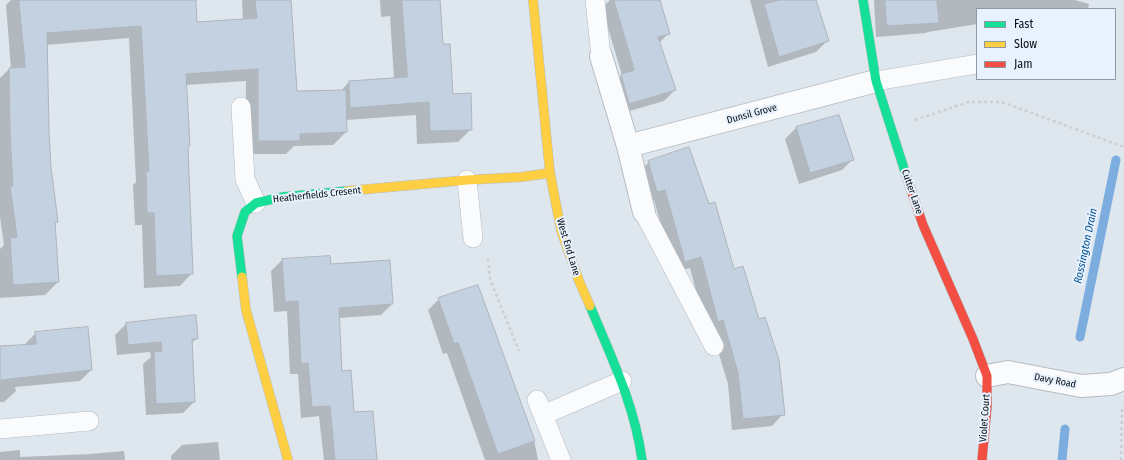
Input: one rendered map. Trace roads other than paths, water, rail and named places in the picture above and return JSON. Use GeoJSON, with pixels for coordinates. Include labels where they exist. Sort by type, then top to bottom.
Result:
{"type":"FeatureCollection","features":[{"type":"Feature","properties":{"kind":"street","name":"West End Lane"},"geometry":{"type":"LineString","coordinates":[[533,0],[550,173],[563,238],[579,281],[622,381],[639,438],[642,460]]}},
{"type":"Feature","properties":{"kind":"street","name":"Cutter Lane"},"geometry":{"type":"LineString","coordinates":[[863,0],[876,81],[890,127],[923,225],[973,339],[987,376]]}},
{"type":"Feature","properties":{"kind":"street"},"geometry":{"type":"LineString","coordinates":[[601,56],[628,146],[644,212]]}},
{"type":"Feature","properties":{"kind":"street","name":"Dunsil Grove"},"geometry":{"type":"LineString","coordinates":[[628,146],[876,81]]}},
{"type":"Feature","properties":{"kind":"street","name":"Heatherfields Cresent"},"geometry":{"type":"LineString","coordinates":[[256,203],[282,197],[467,180],[521,177],[550,173]]}},
{"type":"Feature","properties":{"kind":"street"},"geometry":{"type":"LineString","coordinates":[[256,203],[245,212],[238,236],[246,310],[288,460]]}},
{"type":"Feature","properties":{"kind":"street","name":"Davy Road"},"geometry":{"type":"LineString","coordinates":[[987,376],[1008,372],[1081,386],[1111,384],[1123,380]]}},
{"type":"Feature","properties":{"kind":"street","name":"Violet Court"},"geometry":{"type":"LineString","coordinates":[[982,460],[987,407],[987,376]]}},
{"type":"Feature","properties":{"kind":"lane"},"geometry":{"type":"LineString","coordinates":[[595,0],[601,56]]}},
{"type":"Feature","properties":{"kind":"lane"},"geometry":{"type":"LineString","coordinates":[[876,81],[976,64]]}},
{"type":"Feature","properties":{"kind":"lane"},"geometry":{"type":"LineString","coordinates":[[241,107],[245,179],[256,203]]}},
{"type":"Feature","properties":{"kind":"lane"},"geometry":{"type":"LineString","coordinates":[[467,180],[472,238]]}},
{"type":"Feature","properties":{"kind":"lane"},"geometry":{"type":"LineString","coordinates":[[644,212],[714,346]]}},
{"type":"Feature","properties":{"kind":"lane"},"geometry":{"type":"LineString","coordinates":[[561,460],[540,407],[622,381]]}},
{"type":"Feature","properties":{"kind":"lane"},"geometry":{"type":"LineString","coordinates":[[0,430],[89,421]]}},
{"type":"Feature","properties":{"kind":"waterway","name":"Rossington Drain"},"geometry":{"type":"LineString","coordinates":[[1080,337],[1116,160]]}},
{"type":"Feature","properties":{"kind":"waterway","name":"Rossington Drain"},"geometry":{"type":"LineString","coordinates":[[1062,460],[1065,429]]}}]}
